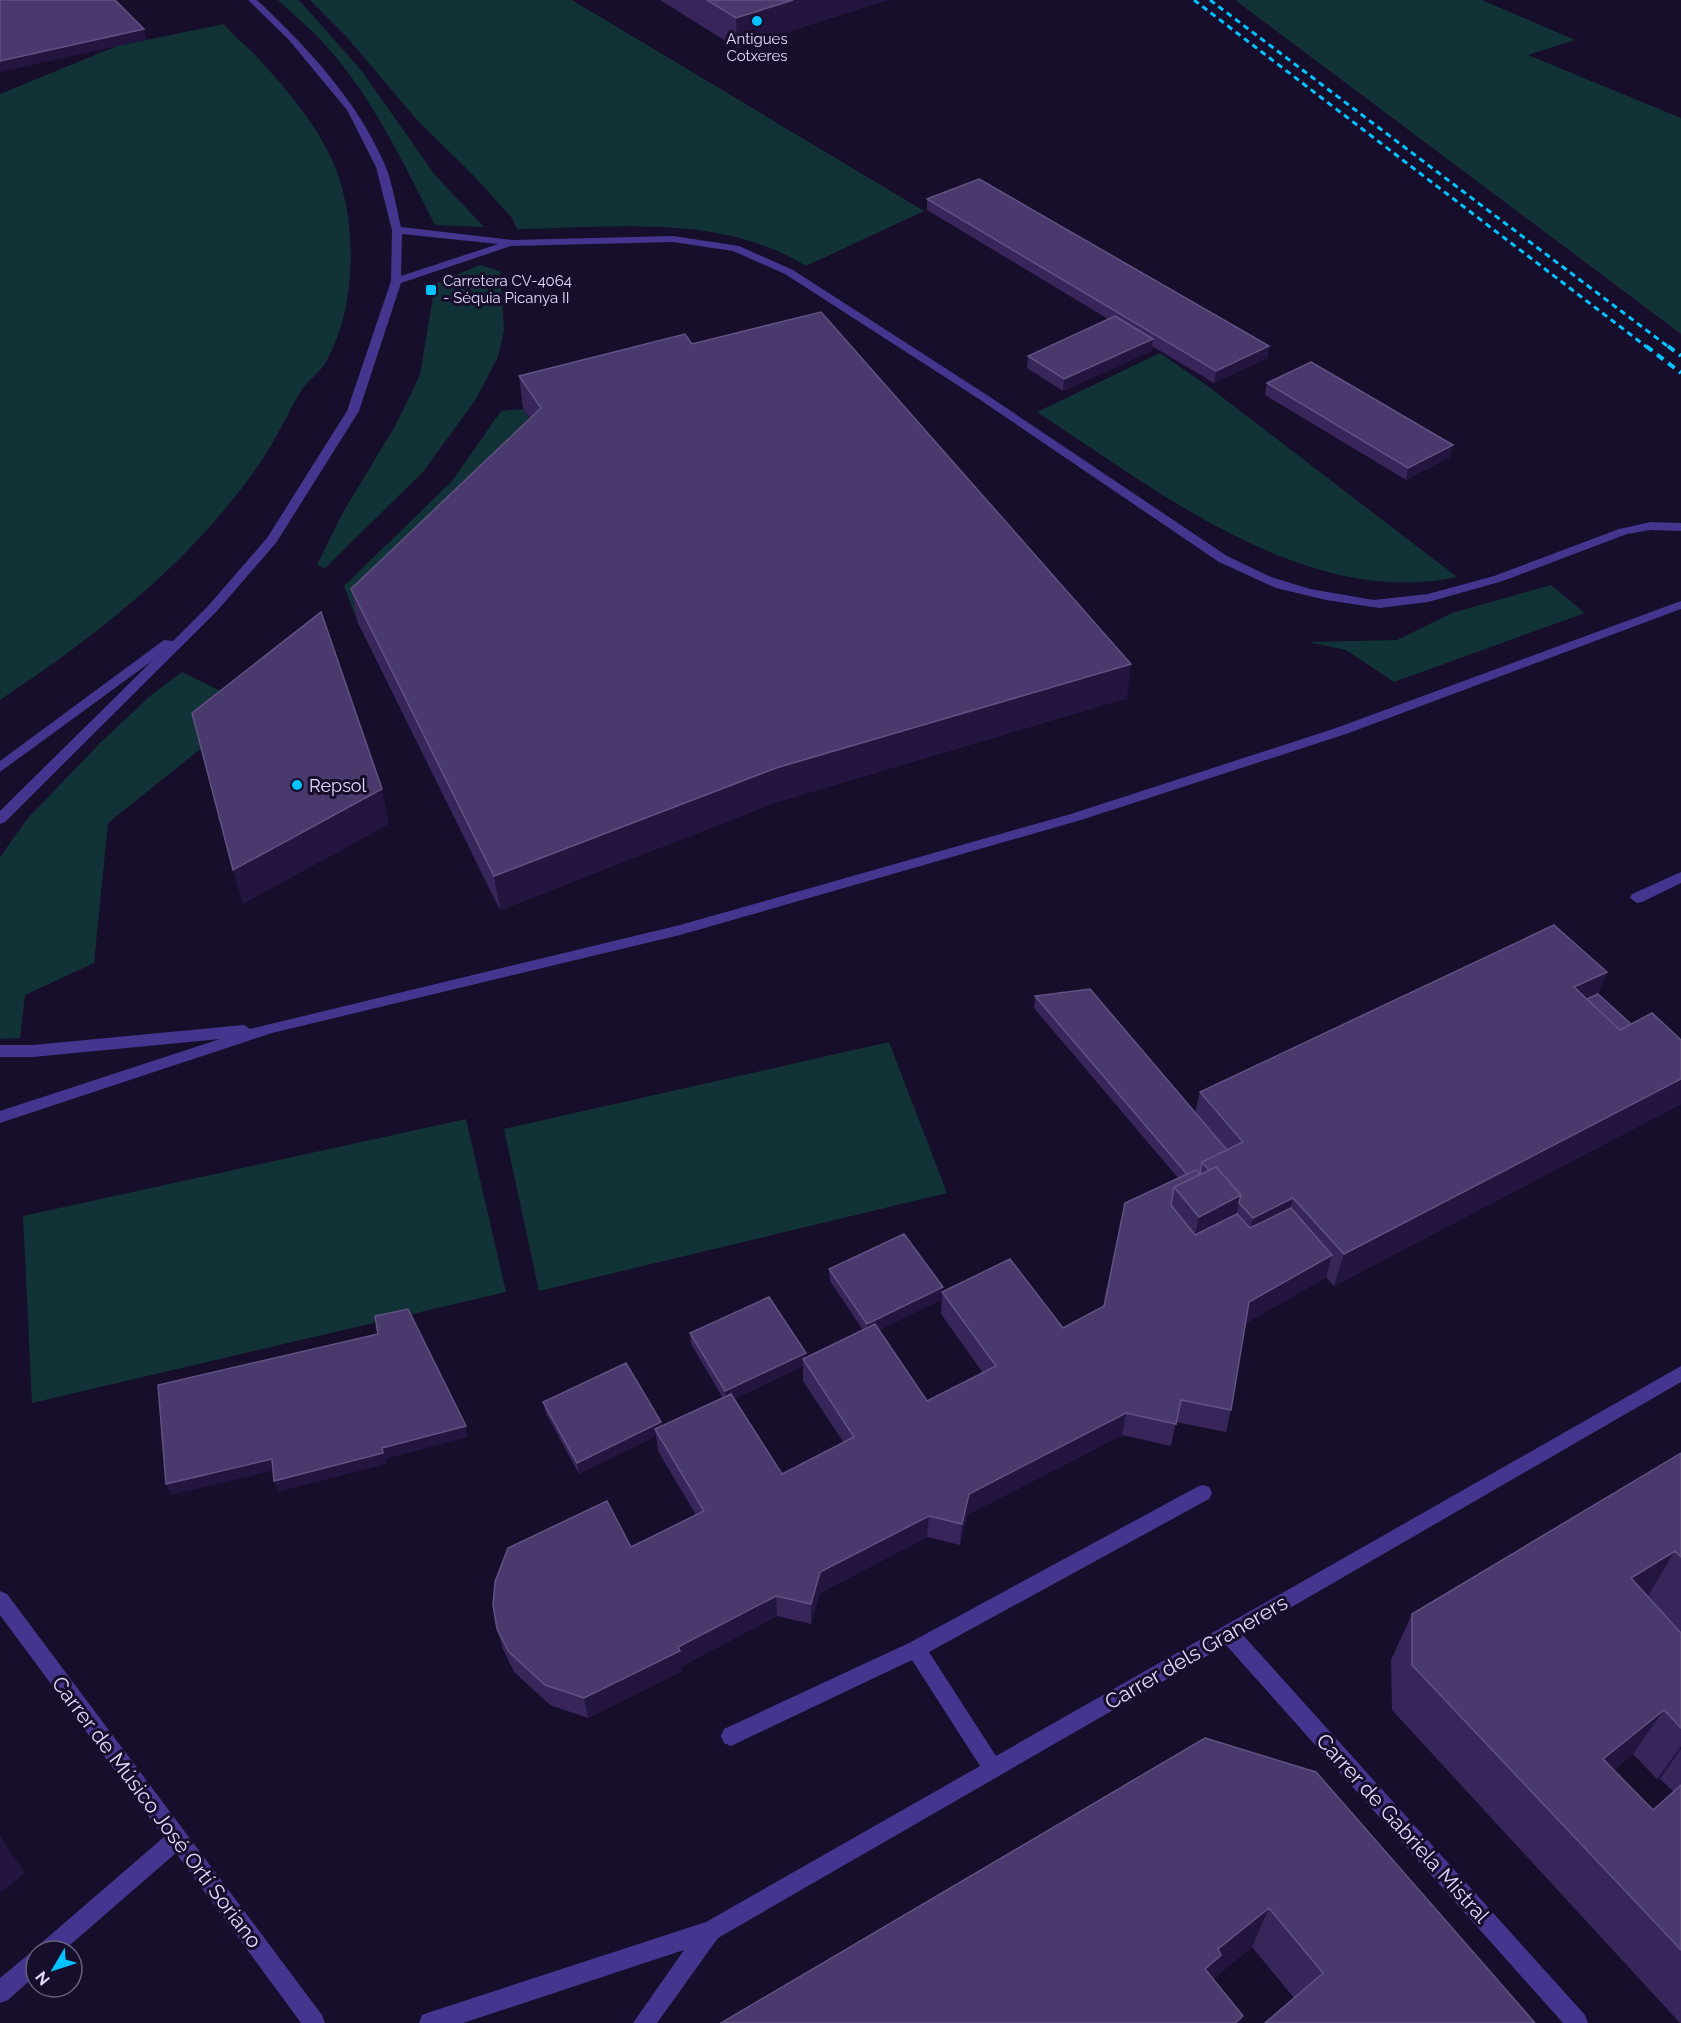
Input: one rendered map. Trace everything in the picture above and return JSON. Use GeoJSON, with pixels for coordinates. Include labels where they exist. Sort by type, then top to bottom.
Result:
{"type":"FeatureCollection","features":[{"type":"Feature","properties":{"kind":"street"},"geometry":{"type":"LineString","coordinates":[[0,819],[213,608],[272,540],[353,411],[396,282],[397,230],[381,167],[351,109],[292,38],[252,0]]}},
{"type":"Feature","properties":{"kind":"street"},"geometry":{"type":"LineString","coordinates":[[397,230],[512,243],[673,238],[735,248],[789,272],[963,384],[1222,560],[1264,581],[1309,594],[1378,604],[1441,595],[1515,572],[1637,527],[1662,524],[1681,527]]}},
{"type":"Feature","properties":{"kind":"street"},"geometry":{"type":"LineString","coordinates":[[396,282],[512,243]]}},
{"type":"Feature","properties":{"kind":"street"},"geometry":{"type":"LineString","coordinates":[[0,1117],[271,1028],[680,930],[1076,817],[1341,731],[1681,605]]}},
{"type":"Feature","properties":{"kind":"street"},"geometry":{"type":"LineString","coordinates":[[0,768],[213,608]]}},
{"type":"Feature","properties":{"kind":"street"},"geometry":{"type":"LineString","coordinates":[[1637,898],[1681,877]]}},
{"type":"Feature","properties":{"kind":"street"},"geometry":{"type":"LineString","coordinates":[[0,1051],[33,1051],[271,1028]]}},
{"type":"Feature","properties":{"kind":"street","name":"Carrer dels Granerers"},"geometry":{"type":"LineString","coordinates":[[430,2023],[711,1931],[1681,1373]]}},
{"type":"Feature","properties":{"kind":"street"},"geometry":{"type":"LineString","coordinates":[[731,1736],[916,1649],[1203,1493]]}},
{"type":"Feature","properties":{"kind":"street","name":"Carrer de Músico José Ortí Soriano"},"geometry":{"type":"LineString","coordinates":[[0,1600],[314,2023]]}},
{"type":"Feature","properties":{"kind":"street","name":"Carrer de Gabriela Mistral"},"geometry":{"type":"LineString","coordinates":[[1228,1634],[1577,2023]]}},
{"type":"Feature","properties":{"kind":"street"},"geometry":{"type":"LineString","coordinates":[[916,1649],[993,1768]]}},
{"type":"Feature","properties":{"kind":"street"},"geometry":{"type":"LineString","coordinates":[[61,1939],[177,1839]]}},
{"type":"Feature","properties":{"kind":"street","name":"Carrer dels Granerers"},"geometry":{"type":"LineString","coordinates":[[644,2023],[711,1931]]}},
{"type":"Feature","properties":{"kind":"street"},"geometry":{"type":"LineString","coordinates":[[0,1992],[24,1971]]}},
{"type":"Feature","properties":{"kind":"green space"},"geometry":{"type":"Polygon","coordinates":[[[278,0],[299,0],[361,70],[435,175],[484,227],[435,225],[387,133],[360,89],[322,42],[278,0]]]}},
{"type":"Feature","properties":{"kind":"green space"},"geometry":{"type":"Polygon","coordinates":[[[310,0],[572,0],[924,211],[806,266],[773,249],[738,238],[702,231],[628,226],[517,229],[512,218],[474,176],[417,120],[345,35],[310,0]]]}},
{"type":"Feature","properties":{"kind":"green space"},"geometry":{"type":"Polygon","coordinates":[[[1235,0],[1482,0],[1575,40],[1528,55],[1681,118],[1681,334],[1235,0]]]}},
{"type":"Feature","properties":{"kind":"green space"},"geometry":{"type":"Polygon","coordinates":[[[224,24],[289,93],[318,133],[333,162],[347,209],[351,262],[349,289],[337,338],[325,364],[303,388],[274,440],[238,493],[182,556],[154,583],[94,633],[0,700],[0,94],[117,46],[224,24]]]}},
{"type":"Feature","properties":{"kind":"green space"},"geometry":{"type":"Polygon","coordinates":[[[480,265],[500,271],[504,330],[498,357],[476,399],[423,472],[325,568],[317,565],[342,514],[395,426],[420,375],[435,284],[480,265]]]}},
{"type":"Feature","properties":{"kind":"green space"},"geometry":{"type":"Polygon","coordinates":[[[1160,353],[1209,387],[1457,577],[1400,583],[1344,576],[1289,560],[1235,536],[1182,507],[1037,412],[1160,353]]]}},
{"type":"Feature","properties":{"kind":"green space"},"geometry":{"type":"Polygon","coordinates":[[[523,409],[545,441],[358,623],[344,586],[452,481],[501,411],[523,409]]]}},
{"type":"Feature","properties":{"kind":"green space"},"geometry":{"type":"Polygon","coordinates":[[[1551,585],[1585,613],[1394,682],[1346,650],[1308,642],[1397,640],[1452,613],[1551,585]]]}},
{"type":"Feature","properties":{"kind":"green space"},"geometry":{"type":"Polygon","coordinates":[[[182,672],[253,707],[108,823],[94,963],[25,995],[20,1038],[0,1039],[0,857],[27,819],[100,743],[150,696],[182,672]]]}},
{"type":"Feature","properties":{"kind":"green space"},"geometry":{"type":"Polygon","coordinates":[[[889,1042],[947,1193],[539,1291],[504,1129],[889,1042]]]}},
{"type":"Feature","properties":{"kind":"green space"},"geometry":{"type":"Polygon","coordinates":[[[466,1119],[506,1292],[32,1403],[23,1216],[466,1119]]]}},
{"type":"Feature","properties":{"kind":"building"},"geometry":{"type":"Polygon","coordinates":[[[0,0],[115,0],[144,29],[0,61],[0,0]]]}},
{"type":"Feature","properties":{"kind":"building"},"geometry":{"type":"Polygon","coordinates":[[[707,0],[793,0],[736,18],[707,0]]]}},
{"type":"Feature","properties":{"kind":"building"},"geometry":{"type":"Polygon","coordinates":[[[979,179],[1269,346],[1216,371],[927,199],[979,179]]]}},
{"type":"Feature","properties":{"kind":"building"},"geometry":{"type":"Polygon","coordinates":[[[821,312],[1131,664],[776,768],[494,876],[351,589],[541,408],[519,376],[685,334],[692,344],[821,312]]]}},
{"type":"Feature","properties":{"kind":"building"},"geometry":{"type":"Polygon","coordinates":[[[1115,316],[1153,339],[1064,379],[1028,356],[1115,316]]]}},
{"type":"Feature","properties":{"kind":"building"},"geometry":{"type":"Polygon","coordinates":[[[1311,362],[1453,445],[1408,468],[1267,383],[1311,362]]]}},
{"type":"Feature","properties":{"kind":"building"},"geometry":{"type":"Polygon","coordinates":[[[321,612],[382,789],[233,870],[192,713],[321,612]]]}},
{"type":"Feature","properties":{"kind":"building"},"geometry":{"type":"Polygon","coordinates":[[[1554,925],[1607,972],[1574,987],[1620,1030],[1652,1013],[1681,1040],[1681,1079],[1344,1254],[1293,1198],[1253,1218],[1239,1203],[1241,1195],[1216,1167],[1209,1170],[1202,1162],[1243,1142],[1200,1092],[1554,925]]]}},
{"type":"Feature","properties":{"kind":"building"},"geometry":{"type":"Polygon","coordinates":[[[1090,989],[1227,1150],[1202,1162],[1200,1174],[1196,1170],[1187,1174],[1035,996],[1090,989]]]}},
{"type":"Feature","properties":{"kind":"building"},"geometry":{"type":"Polygon","coordinates":[[[1598,994],[1631,1024],[1620,1030],[1587,999],[1598,994]]]}},
{"type":"Feature","properties":{"kind":"building"},"geometry":{"type":"Polygon","coordinates":[[[1216,1167],[1241,1195],[1199,1217],[1174,1187],[1216,1167]]]}},
{"type":"Feature","properties":{"kind":"building"},"geometry":{"type":"Polygon","coordinates":[[[1196,1170],[1201,1174],[1174,1187],[1171,1205],[1195,1235],[1237,1214],[1250,1228],[1291,1208],[1332,1255],[1249,1302],[1231,1410],[1181,1400],[1176,1424],[1126,1413],[969,1494],[962,1524],[929,1516],[820,1572],[811,1604],[776,1596],[678,1647],[680,1651],[584,1698],[545,1685],[509,1652],[497,1629],[493,1605],[495,1582],[508,1548],[607,1501],[631,1547],[704,1511],[655,1429],[731,1394],[782,1474],[854,1437],[803,1359],[875,1324],[927,1401],[996,1366],[942,1292],[1010,1259],[1063,1328],[1104,1306],[1125,1203],[1196,1170]]]}},
{"type":"Feature","properties":{"kind":"building"},"geometry":{"type":"Polygon","coordinates":[[[904,1234],[943,1287],[867,1324],[829,1269],[904,1234]]]}},
{"type":"Feature","properties":{"kind":"building"},"geometry":{"type":"Polygon","coordinates":[[[769,1297],[806,1353],[725,1391],[690,1333],[769,1297]]]}},
{"type":"Feature","properties":{"kind":"building"},"geometry":{"type":"Polygon","coordinates":[[[408,1309],[466,1426],[382,1448],[383,1453],[274,1481],[272,1459],[166,1484],[158,1385],[378,1334],[375,1316],[408,1309]]]}},
{"type":"Feature","properties":{"kind":"building"},"geometry":{"type":"Polygon","coordinates":[[[626,1363],[661,1422],[577,1463],[543,1402],[626,1363]]]}},
{"type":"Feature","properties":{"kind":"building"},"geometry":{"type":"Polygon","coordinates":[[[1681,1453],[1681,1557],[1675,1551],[1631,1578],[1681,1633],[1681,1728],[1664,1710],[1603,1759],[1653,1810],[1681,1785],[1681,1950],[1412,1665],[1412,1614],[1681,1453]]]}},
{"type":"Feature","properties":{"kind":"building"},"geometry":{"type":"Polygon","coordinates":[[[1205,1738],[1316,1772],[1535,2023],[1265,2023],[1323,1973],[1269,1908],[1218,1949],[1221,1955],[1205,1969],[1243,2016],[1235,2023],[721,2023],[1205,1738]]]}},
{"type":"Feature","properties":{"kind":"railway"},"geometry":{"type":"LineString","coordinates":[[1194,0],[1648,348]]}},
{"type":"Feature","properties":{"kind":"railway"},"geometry":{"type":"LineString","coordinates":[[1210,0],[1670,348]]}},
{"type":"Feature","properties":{"kind":"railway"},"geometry":{"type":"LineString","coordinates":[[1646,346],[1681,373]]}},
{"type":"Feature","properties":{"kind":"railway"},"geometry":{"type":"LineString","coordinates":[[1668,346],[1681,356]]}},
{"type":"Feature","properties":{"kind":"place","name":"Antigues Cotxeres"},"geometry":{"type":"Point","coordinates":[757,21]}},
{"type":"Feature","properties":{"kind":"place","name":"Carretera CV-4064 - Séquia Picanya II"},"geometry":{"type":"Point","coordinates":[431,290]}},
{"type":"Feature","properties":{"kind":"place","name":"Repsol"},"geometry":{"type":"Point","coordinates":[297,785]}}]}
